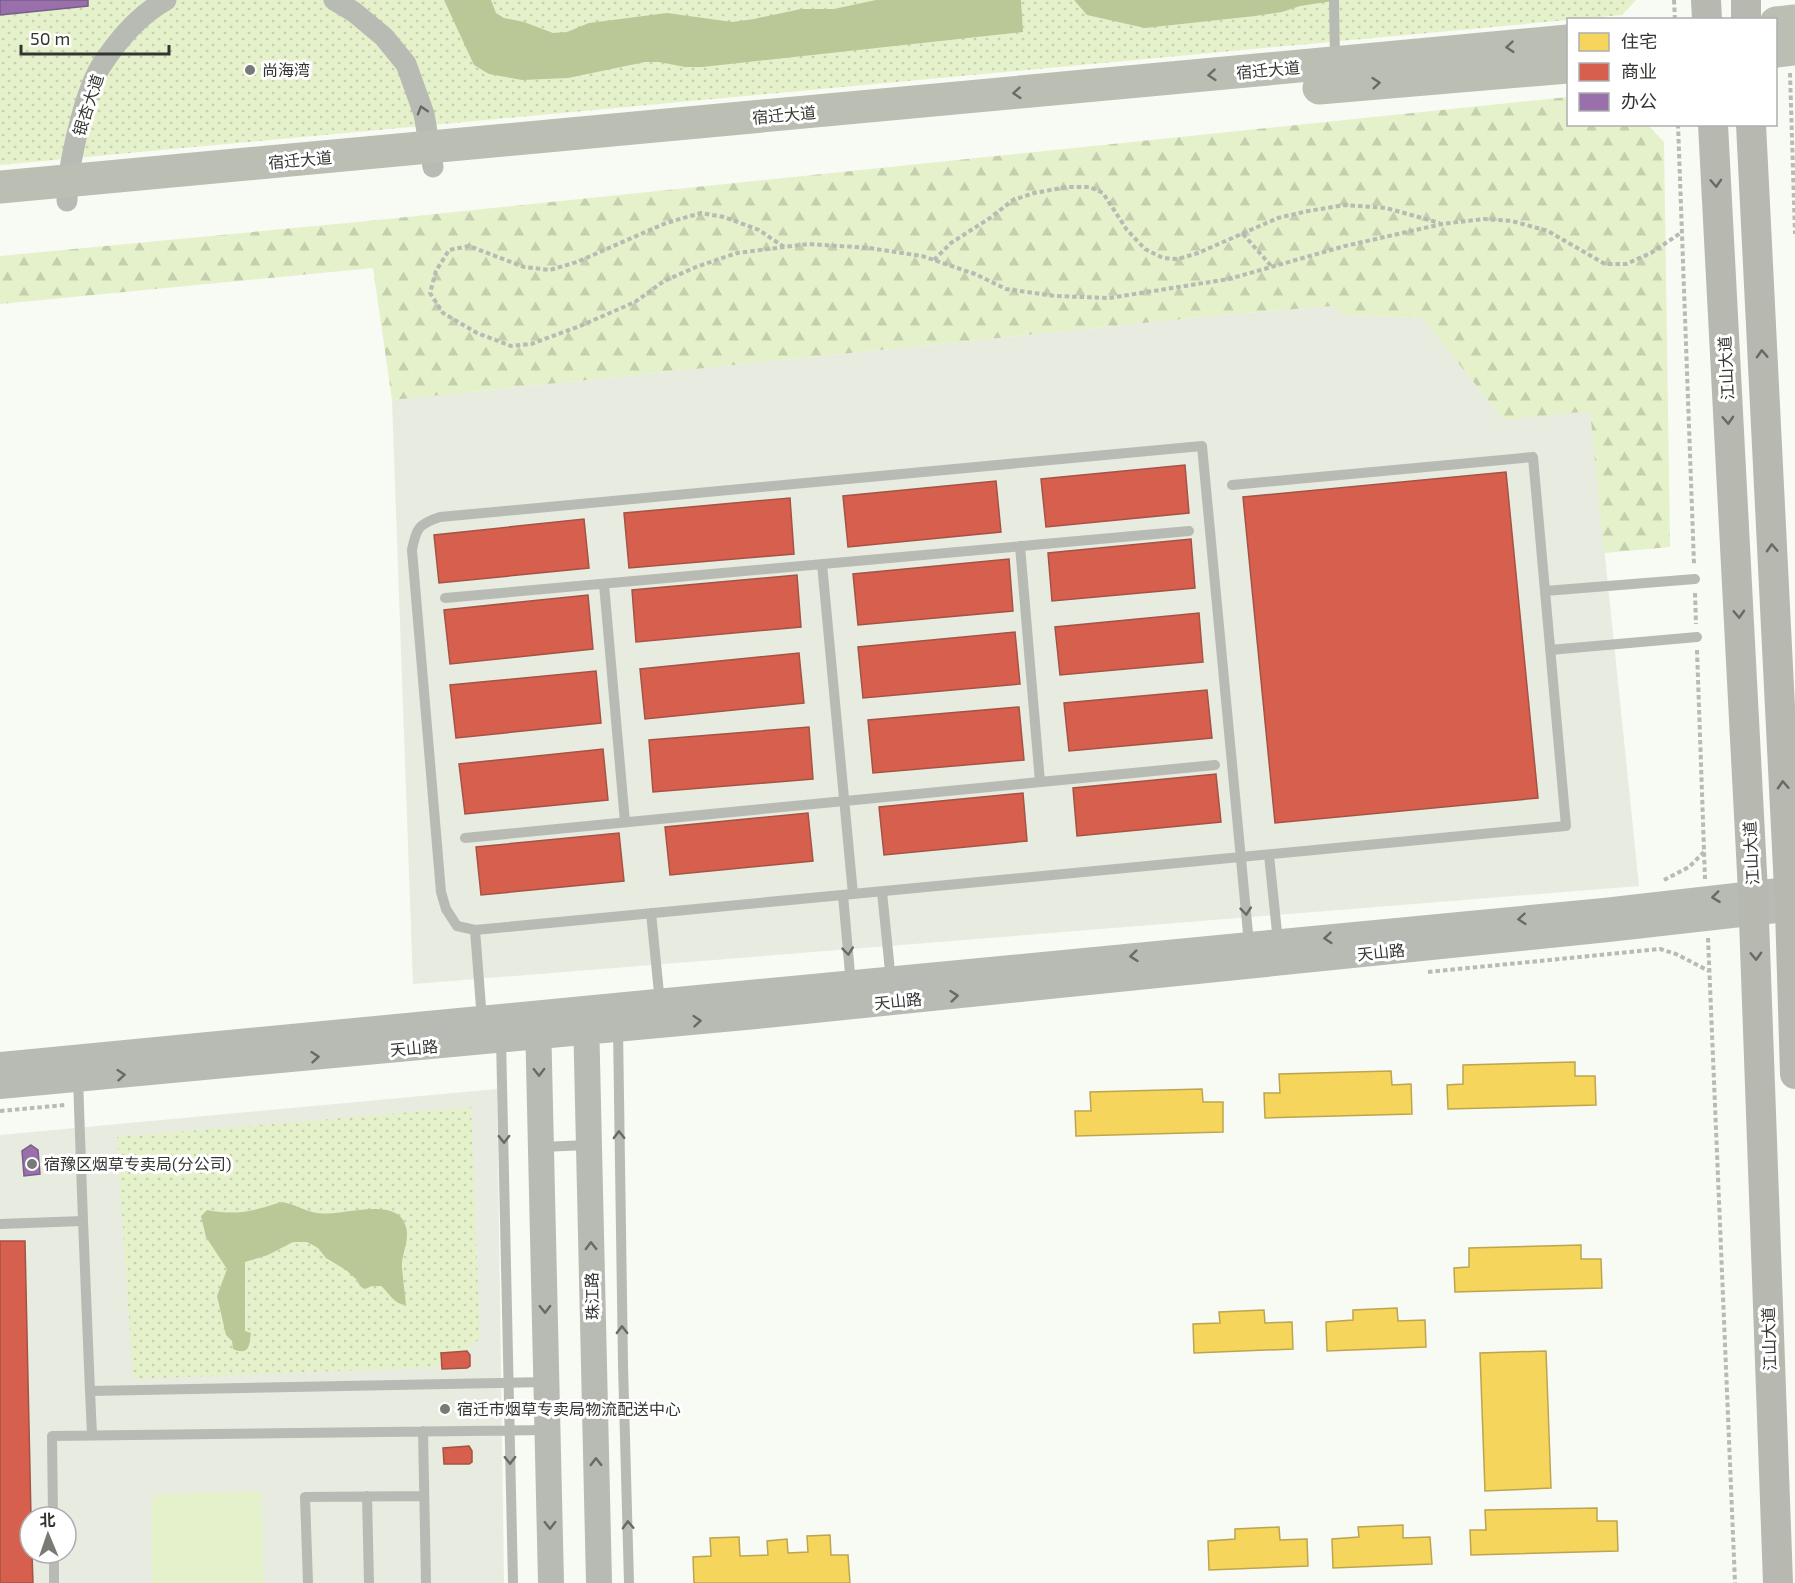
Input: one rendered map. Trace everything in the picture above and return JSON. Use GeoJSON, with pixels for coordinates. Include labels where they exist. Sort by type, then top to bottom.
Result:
{"type":"FeatureCollection","features":[{"type":"Feature","properties":{"kind":"main road"},"geometry":{"type":"LineString","coordinates":[[1706,0],[1707,18]]}},
{"type":"Feature","properties":{"kind":"main road"},"geometry":{"type":"LineString","coordinates":[[1746,0],[1746,18]]}},
{"type":"Feature","properties":{"kind":"main road","name":"宿迁大道"},"geometry":{"type":"LineString","coordinates":[[0,187],[67,191],[1336,75],[1567,41]]}},
{"type":"Feature","properties":{"kind":"main road","name":"宿迁大道"},"geometry":{"type":"LineString","coordinates":[[1336,75],[1567,67]]}},
{"type":"Feature","properties":{"kind":"main road","name":"江山大道"},"geometry":{"type":"LineString","coordinates":[[1713,126],[1754,902],[1778,1583]]}},
{"type":"Feature","properties":{"kind":"main road"},"geometry":{"type":"LineString","coordinates":[[1751,126],[1792,899],[1795,1074]]}},
{"type":"Feature","properties":{"kind":"main road","name":"宿迁大道"},"geometry":{"type":"LineString","coordinates":[[0,208],[67,191]]}},
{"type":"Feature","properties":{"kind":"street","name":"银杏大道"},"geometry":{"type":"LineString","coordinates":[[67,191],[89,96],[100,67],[127,31],[166,0]]}},
{"type":"Feature","properties":{"kind":"street"},"geometry":{"type":"LineString","coordinates":[[334,0],[354,12],[384,37],[406,64],[424,114],[432,157]]}},
{"type":"Feature","properties":{"kind":"street","name":"天山路"},"geometry":{"type":"LineString","coordinates":[[0,1065],[538,1025],[1280,952],[1608,930],[1706,908],[1792,899]]}},
{"type":"Feature","properties":{"kind":"street","name":"珠江路"},"geometry":{"type":"LineString","coordinates":[[586,1020],[599,1583]]}},
{"type":"Feature","properties":{"kind":"street"},"geometry":{"type":"LineString","coordinates":[[538,1025],[551,1583]]}},
{"type":"Feature","properties":{"kind":"street","name":"天山路"},"geometry":{"type":"LineString","coordinates":[[0,1086],[78,1079],[492,1029]]}},
{"type":"Feature","properties":{"kind":"lane"},"geometry":{"type":"LineString","coordinates":[[1334,0],[1336,75]]}},
{"type":"Feature","properties":{"kind":"lane"},"geometry":{"type":"LineString","coordinates":[[1232,485],[1533,457],[1566,826],[1240,857],[882,892],[475,930],[457,926],[446,909],[441,892],[412,550],[416,533],[424,522],[440,517],[1202,446],[1240,857],[1250,956]]}},
{"type":"Feature","properties":{"kind":"lane"},"geometry":{"type":"LineString","coordinates":[[445,598],[1189,531]]}},
{"type":"Feature","properties":{"kind":"lane"},"geometry":{"type":"LineString","coordinates":[[1020,546],[1040,782]]}},
{"type":"Feature","properties":{"kind":"lane"},"geometry":{"type":"LineString","coordinates":[[822,564],[844,801],[852,995]]}},
{"type":"Feature","properties":{"kind":"lane"},"geometry":{"type":"LineString","coordinates":[[1545,591],[1695,579]]}},
{"type":"Feature","properties":{"kind":"lane"},"geometry":{"type":"LineString","coordinates":[[604,584],[625,822]]}},
{"type":"Feature","properties":{"kind":"lane"},"geometry":{"type":"LineString","coordinates":[[1550,650],[1697,637]]}},
{"type":"Feature","properties":{"kind":"lane"},"geometry":{"type":"LineString","coordinates":[[465,838],[1215,765]]}},
{"type":"Feature","properties":{"kind":"lane"},"geometry":{"type":"LineString","coordinates":[[1269,855],[1280,952]]}},
{"type":"Feature","properties":{"kind":"lane"},"geometry":{"type":"LineString","coordinates":[[882,892],[892,991]]}},
{"type":"Feature","properties":{"kind":"lane"},"geometry":{"type":"LineString","coordinates":[[651,914],[660,1013]]}},
{"type":"Feature","properties":{"kind":"lane"},"geometry":{"type":"LineString","coordinates":[[475,930],[492,1029],[510,1431],[513,1583]]}},
{"type":"Feature","properties":{"kind":"lane"},"geometry":{"type":"LineString","coordinates":[[617,1018],[629,1583]]}},
{"type":"Feature","properties":{"kind":"lane"},"geometry":{"type":"LineString","coordinates":[[78,1079],[92,1435]]}},
{"type":"Feature","properties":{"kind":"lane"},"geometry":{"type":"LineString","coordinates":[[541,1147],[589,1145]]}},
{"type":"Feature","properties":{"kind":"lane"},"geometry":{"type":"LineString","coordinates":[[0,1224],[83,1221]]}},
{"type":"Feature","properties":{"kind":"lane"},"geometry":{"type":"LineString","coordinates":[[90,1391],[546,1382]]}},
{"type":"Feature","properties":{"kind":"lane"},"geometry":{"type":"LineString","coordinates":[[53,1505],[52,1436],[548,1430]]}},
{"type":"Feature","properties":{"kind":"lane"},"geometry":{"type":"LineString","coordinates":[[423,1431],[426,1583]]}},
{"type":"Feature","properties":{"kind":"lane"},"geometry":{"type":"LineString","coordinates":[[308,1583],[305,1497],[424,1496]]}},
{"type":"Feature","properties":{"kind":"lane"},"geometry":{"type":"LineString","coordinates":[[367,1497],[369,1583]]}},
{"type":"Feature","properties":{"kind":"lane"},"geometry":{"type":"LineString","coordinates":[[54,1565],[54,1583]]}},
{"type":"Feature","properties":{"kind":"path"},"geometry":{"type":"LineString","coordinates":[[1674,0],[1675,18]]}},
{"type":"Feature","properties":{"kind":"path"},"geometry":{"type":"LineString","coordinates":[[1786,39],[1795,234]]}},
{"type":"Feature","properties":{"kind":"path"},"geometry":{"type":"LineString","coordinates":[[1678,126],[1706,908],[1735,1583]]}},
{"type":"Feature","properties":{"kind":"path"},"geometry":{"type":"LineString","coordinates":[[934,260],[951,243],[990,218],[1012,200],[1067,187],[1090,187],[1103,193],[1127,231],[1145,249],[1163,258],[1178,259],[1198,253],[1278,218],[1345,206],[1386,208],[1442,224]]}},
{"type":"Feature","properties":{"kind":"path"},"geometry":{"type":"LineString","coordinates":[[784,247],[759,230],[724,217],[701,213],[666,223],[577,262],[550,270],[524,267],[469,246],[450,250],[436,271],[430,293],[443,313],[477,333],[511,346],[531,344],[580,326],[635,302],[664,281],[696,267],[737,253],[808,244],[869,248],[922,256],[975,274],[1006,289],[1055,296],[1109,298],[1230,279],[1345,246],[1442,224],[1484,219],[1512,221],[1548,231],[1605,264],[1626,264],[1651,253],[1682,232]]}},
{"type":"Feature","properties":{"kind":"path"},"geometry":{"type":"LineString","coordinates":[[1243,234],[1272,268]]}},
{"type":"Feature","properties":{"kind":"shaded area"},"geometry":{"type":"Polygon","coordinates":[[[444,0],[491,0],[496,13],[504,18],[524,22],[553,33],[567,32],[589,23],[667,13],[732,22],[801,9],[834,9],[876,0],[1021,0],[1023,32],[702,67],[645,62],[568,78],[522,80],[489,74],[474,65],[444,0]]]}},
{"type":"Feature","properties":{"kind":"shaded area"},"geometry":{"type":"Polygon","coordinates":[[[1074,0],[1340,0],[1255,16],[1145,28],[1087,15],[1074,0]]]}},
{"type":"Feature","properties":{"kind":"shaded area"},"geometry":{"type":"Polygon","coordinates":[[[1332,306],[1346,315],[1422,318],[1504,420],[1590,410],[1639,886],[413,984],[392,400],[1222,315],[1332,306]]]}},
{"type":"Feature","properties":{"kind":"shaded area"},"geometry":{"type":"Polygon","coordinates":[[[497,1089],[504,1583],[0,1583],[0,1135],[497,1089]]]}},
{"type":"Feature","properties":{"kind":"shaded area"},"geometry":{"type":"Polygon","coordinates":[[[282,1202],[317,1213],[381,1209],[392,1211],[401,1217],[407,1232],[402,1263],[406,1305],[395,1301],[381,1286],[365,1289],[360,1286],[346,1270],[326,1258],[318,1248],[307,1242],[293,1242],[268,1255],[245,1262],[245,1331],[251,1333],[246,1350],[233,1349],[232,1341],[226,1335],[217,1296],[227,1269],[206,1237],[201,1216],[207,1210],[228,1213],[245,1212],[282,1202]]]}},
{"type":"Feature","properties":{"kind":"green space"},"geometry":{"type":"Polygon","coordinates":[[[0,0],[1636,0],[1622,15],[1567,18],[1567,20],[0,165],[0,0]]]}},
{"type":"Feature","properties":{"kind":"green space"},"geometry":{"type":"Polygon","coordinates":[[[1567,97],[1567,126],[1649,126],[1664,142],[1670,547],[1604,553],[1590,411],[1504,420],[1422,318],[1346,315],[1332,306],[1222,315],[392,400],[373,268],[0,304],[0,256],[368,221],[1567,97]]]}},
{"type":"Feature","properties":{"kind":"green space"},"geometry":{"type":"Polygon","coordinates":[[[471,1107],[480,1339],[437,1367],[133,1379],[117,1137],[471,1107]]]}},
{"type":"Feature","properties":{"kind":"green space"},"geometry":{"type":"Polygon","coordinates":[[[261,1491],[264,1583],[152,1583],[152,1495],[261,1491]]]}},
{"type":"Feature","properties":{"kind":"building: 住宅"},"geometry":{"type":"Polygon","coordinates":[[[1575,1062],[1575,1076],[1595,1076],[1596,1105],[1448,1109],[1447,1085],[1463,1084],[1463,1065],[1575,1062]]]}},
{"type":"Feature","properties":{"kind":"building: 住宅"},"geometry":{"type":"Polygon","coordinates":[[[1391,1071],[1392,1085],[1411,1084],[1412,1114],[1265,1118],[1264,1093],[1280,1093],[1279,1074],[1391,1071]]]}},
{"type":"Feature","properties":{"kind":"building: 住宅"},"geometry":{"type":"Polygon","coordinates":[[[1202,1089],[1203,1102],[1223,1102],[1223,1132],[1076,1136],[1075,1111],[1091,1111],[1090,1092],[1202,1089]]]}},
{"type":"Feature","properties":{"kind":"building: 住宅"},"geometry":{"type":"Polygon","coordinates":[[[1581,1245],[1581,1259],[1601,1259],[1602,1288],[1455,1292],[1454,1268],[1469,1267],[1469,1248],[1581,1245]]]}},
{"type":"Feature","properties":{"kind":"building: 住宅"},"geometry":{"type":"Polygon","coordinates":[[[1397,1308],[1398,1321],[1425,1320],[1426,1347],[1327,1351],[1326,1322],[1353,1320],[1353,1310],[1397,1308]]]}},
{"type":"Feature","properties":{"kind":"building: 住宅"},"geometry":{"type":"Polygon","coordinates":[[[1264,1310],[1265,1323],[1292,1322],[1293,1349],[1194,1353],[1193,1324],[1220,1323],[1219,1312],[1264,1310]]]}},
{"type":"Feature","properties":{"kind":"building: 住宅"},"geometry":{"type":"Polygon","coordinates":[[[1546,1351],[1551,1488],[1485,1491],[1480,1353],[1546,1351]]]}},
{"type":"Feature","properties":{"kind":"building: 住宅"},"geometry":{"type":"Polygon","coordinates":[[[1597,1508],[1597,1521],[1617,1521],[1618,1551],[1471,1555],[1470,1530],[1486,1530],[1485,1510],[1597,1508]]]}},
{"type":"Feature","properties":{"kind":"building: 住宅"},"geometry":{"type":"Polygon","coordinates":[[[1403,1525],[1403,1538],[1430,1537],[1432,1564],[1333,1568],[1332,1539],[1359,1537],[1358,1527],[1403,1525]]]}},
{"type":"Feature","properties":{"kind":"building: 住宅"},"geometry":{"type":"Polygon","coordinates":[[[1279,1527],[1280,1540],[1307,1539],[1308,1566],[1209,1570],[1208,1541],[1235,1539],[1235,1529],[1279,1527]]]}},
{"type":"Feature","properties":{"kind":"building: 住宅"},"geometry":{"type":"Polygon","coordinates":[[[830,1535],[831,1555],[848,1555],[850,1583],[694,1583],[693,1557],[711,1556],[710,1538],[739,1537],[740,1556],[768,1555],[767,1541],[787,1539],[788,1553],[808,1552],[807,1536],[830,1535]]]}},
{"type":"Feature","properties":{"kind":"building: 商业"},"geometry":{"type":"Polygon","coordinates":[[[1185,465],[1189,513],[1046,527],[1041,479],[1185,465]]]}},
{"type":"Feature","properties":{"kind":"building: 商业"},"geometry":{"type":"Polygon","coordinates":[[[1506,472],[1538,798],[1275,823],[1243,497],[1506,472]]]}},
{"type":"Feature","properties":{"kind":"building: 商业"},"geometry":{"type":"Polygon","coordinates":[[[996,481],[1001,532],[848,547],[843,496],[996,481]]]}},
{"type":"Feature","properties":{"kind":"building: 商业"},"geometry":{"type":"Polygon","coordinates":[[[790,498],[794,554],[629,568],[624,513],[790,498]]]}},
{"type":"Feature","properties":{"kind":"building: 商业"},"geometry":{"type":"Polygon","coordinates":[[[584,519],[589,568],[439,583],[434,535],[584,519]]]}},
{"type":"Feature","properties":{"kind":"building: 商业"},"geometry":{"type":"Polygon","coordinates":[[[1191,539],[1195,588],[1052,601],[1048,553],[1191,539]]]}},
{"type":"Feature","properties":{"kind":"building: 商业"},"geometry":{"type":"Polygon","coordinates":[[[1009,559],[1013,611],[858,625],[853,574],[1009,559]]]}},
{"type":"Feature","properties":{"kind":"building: 商业"},"geometry":{"type":"Polygon","coordinates":[[[797,575],[801,627],[636,642],[632,590],[797,575]]]}},
{"type":"Feature","properties":{"kind":"building: 商业"},"geometry":{"type":"Polygon","coordinates":[[[588,595],[593,649],[450,664],[444,610],[588,595]]]}},
{"type":"Feature","properties":{"kind":"building: 商业"},"geometry":{"type":"Polygon","coordinates":[[[1199,613],[1203,662],[1060,675],[1055,627],[1199,613]]]}},
{"type":"Feature","properties":{"kind":"building: 商业"},"geometry":{"type":"Polygon","coordinates":[[[1015,632],[1020,684],[863,698],[858,647],[1015,632]]]}},
{"type":"Feature","properties":{"kind":"building: 商业"},"geometry":{"type":"Polygon","coordinates":[[[799,653],[804,703],[645,719],[640,669],[799,653]]]}},
{"type":"Feature","properties":{"kind":"building: 商业"},"geometry":{"type":"Polygon","coordinates":[[[596,671],[601,723],[456,738],[450,685],[596,671]]]}},
{"type":"Feature","properties":{"kind":"building: 商业"},"geometry":{"type":"Polygon","coordinates":[[[1207,690],[1212,738],[1069,751],[1064,703],[1207,690]]]}},
{"type":"Feature","properties":{"kind":"building: 商业"},"geometry":{"type":"Polygon","coordinates":[[[1019,707],[1024,760],[873,773],[868,720],[1019,707]]]}},
{"type":"Feature","properties":{"kind":"building: 商业"},"geometry":{"type":"Polygon","coordinates":[[[809,727],[813,779],[653,792],[649,740],[809,727]]]}},
{"type":"Feature","properties":{"kind":"building: 商业"},"geometry":{"type":"Polygon","coordinates":[[[603,749],[608,800],[465,814],[459,764],[603,749]]]}},
{"type":"Feature","properties":{"kind":"building: 商业"},"geometry":{"type":"Polygon","coordinates":[[[1216,774],[1221,822],[1077,836],[1073,788],[1216,774]]]}},
{"type":"Feature","properties":{"kind":"building: 商业"},"geometry":{"type":"Polygon","coordinates":[[[1023,793],[1027,841],[884,855],[879,807],[1023,793]]]}},
{"type":"Feature","properties":{"kind":"building: 商业"},"geometry":{"type":"Polygon","coordinates":[[[808,813],[813,861],[670,875],[665,827],[808,813]]]}},
{"type":"Feature","properties":{"kind":"building: 商业"},"geometry":{"type":"Polygon","coordinates":[[[619,833],[624,881],[481,895],[476,847],[619,833]]]}},
{"type":"Feature","properties":{"kind":"building: 商业"},"geometry":{"type":"Polygon","coordinates":[[[0,1241],[25,1241],[31,1505],[18,1505],[18,1565],[32,1565],[33,1583],[0,1583],[0,1241]]]}},
{"type":"Feature","properties":{"kind":"building: 商业"},"geometry":{"type":"Polygon","coordinates":[[[467,1351],[470,1355],[470,1366],[442,1369],[441,1353],[467,1351]]]}},
{"type":"Feature","properties":{"kind":"building: 商业"},"geometry":{"type":"Polygon","coordinates":[[[469,1446],[472,1451],[472,1462],[444,1464],[443,1448],[469,1446]]]}},
{"type":"Feature","properties":{"kind":"building: 办公"},"geometry":{"type":"Polygon","coordinates":[[[0,0],[88,0],[88,6],[0,15],[0,0]]]}},
{"type":"Feature","properties":{"kind":"building: 办公"},"geometry":{"type":"Polygon","coordinates":[[[31,1145],[38,1150],[40,1174],[24,1176],[22,1151],[31,1145]]]}},
{"type":"Feature","properties":{"kind":"place","name":"尚海湾"},"geometry":{"type":"Point","coordinates":[250,70]}},
{"type":"Feature","properties":{"kind":"place","name":"宿豫区烟草专卖局(分公司)"},"geometry":{"type":"Point","coordinates":[32,1164]}},
{"type":"Feature","properties":{"kind":"place","name":"宿迁市烟草专卖局物流配送中心"},"geometry":{"type":"Point","coordinates":[445,1409]}}]}
